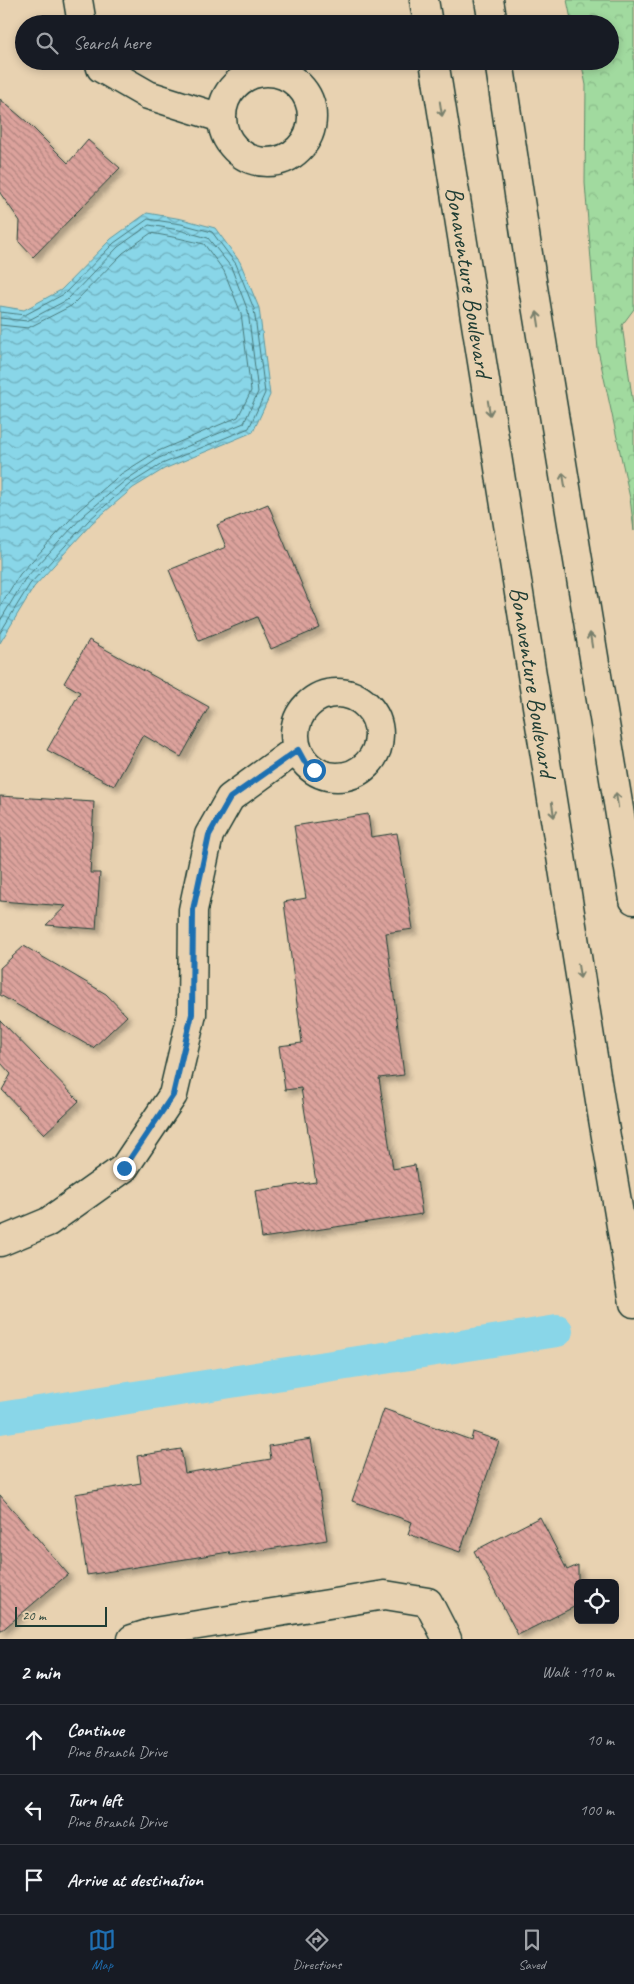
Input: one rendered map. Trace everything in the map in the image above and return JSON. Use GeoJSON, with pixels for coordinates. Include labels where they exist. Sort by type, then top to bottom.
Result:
{"type":"FeatureCollection","features":[{"type":"Feature","properties":{"kind":"main road"},"geometry":{"type":"LineString","coordinates":[[78,0],[80,15]]}},
{"type":"Feature","properties":{"kind":"main road"},"geometry":{"type":"LineString","coordinates":[[424,0],[426,15]]}},
{"type":"Feature","properties":{"kind":"main road"},"geometry":{"type":"LineString","coordinates":[[489,0],[492,15]]}},
{"type":"Feature","properties":{"kind":"main road"},"geometry":{"type":"LineString","coordinates":[[105,70],[148,95],[221,118]]}},
{"type":"Feature","properties":{"kind":"main road","name":"Bonaventure Boulevard"},"geometry":{"type":"LineString","coordinates":[[435,70],[600,1103],[634,1303]]}},
{"type":"Feature","properties":{"kind":"main road"},"geometry":{"type":"LineString","coordinates":[[499,70],[533,287],[634,900]]}},
{"type":"Feature","properties":{"kind":"main road"},"geometry":{"type":"LineString","coordinates":[[0,1242],[48,1222],[124,1168],[173,1095],[192,1014],[193,910],[209,835],[230,798],[298,750]]}},
{"type":"Feature","properties":{"kind":"main road"},"geometry":{"type":"LineString","coordinates":[[132,1639],[154,1632],[385,1594],[428,1602],[447,1639]]}},
{"type":"Feature","properties":{"kind":"green space"},"geometry":{"type":"Polygon","coordinates":[[[567,0],[634,0],[634,309],[622,325],[634,411],[634,531],[630,498],[598,350],[585,183],[586,85],[583,70],[619,70],[619,15],[570,15],[567,0]]]}},
{"type":"Feature","properties":{"kind":"water"},"geometry":{"type":"Polygon","coordinates":[[[147,213],[182,219],[215,228],[240,262],[259,308],[270,395],[253,432],[164,469],[133,488],[92,523],[34,587],[0,643],[0,306],[24,310],[61,290],[111,239],[147,213]]]}},
{"type":"Feature","properties":{"kind":"building"},"geometry":{"type":"Polygon","coordinates":[[[0,99],[27,122],[68,163],[88,140],[120,168],[33,257],[19,242],[20,221],[0,193],[0,99]]]}},
{"type":"Feature","properties":{"kind":"building"},"geometry":{"type":"Polygon","coordinates":[[[268,504],[320,628],[271,649],[257,617],[199,641],[169,570],[226,547],[217,525],[268,504]]]}},
{"type":"Feature","properties":{"kind":"building"},"geometry":{"type":"Polygon","coordinates":[[[89,640],[209,707],[181,757],[143,735],[114,786],[47,750],[80,692],[64,683],[89,640]]]}},
{"type":"Feature","properties":{"kind":"building"},"geometry":{"type":"Polygon","coordinates":[[[0,796],[94,802],[90,873],[100,873],[96,929],[46,925],[66,906],[0,901],[0,796]]]}},
{"type":"Feature","properties":{"kind":"building"},"geometry":{"type":"Polygon","coordinates":[[[368,814],[371,837],[397,833],[413,929],[386,933],[404,1075],[379,1078],[393,1169],[415,1165],[422,1214],[262,1238],[255,1191],[316,1182],[301,1088],[285,1090],[279,1046],[302,1043],[284,902],[306,898],[294,826],[368,814]]]}},
{"type":"Feature","properties":{"kind":"building"},"geometry":{"type":"Polygon","coordinates":[[[24,946],[106,994],[127,1016],[93,1048],[0,995],[0,968],[24,946]]]}},
{"type":"Feature","properties":{"kind":"building"},"geometry":{"type":"Polygon","coordinates":[[[0,1020],[79,1101],[44,1134],[2,1090],[11,1074],[0,1062],[0,1020]]]}},
{"type":"Feature","properties":{"kind":"building"},"geometry":{"type":"Polygon","coordinates":[[[384,1409],[471,1440],[473,1432],[499,1441],[460,1552],[408,1534],[412,1522],[352,1501],[384,1409]]]}},
{"type":"Feature","properties":{"kind":"building"},"geometry":{"type":"Polygon","coordinates":[[[311,1439],[327,1540],[230,1555],[229,1552],[87,1575],[75,1494],[141,1483],[137,1456],[181,1449],[185,1473],[271,1459],[269,1446],[311,1439]]]}},
{"type":"Feature","properties":{"kind":"building"},"geometry":{"type":"Polygon","coordinates":[[[0,1495],[68,1574],[0,1632],[0,1495]]]}},
{"type":"Feature","properties":{"kind":"building"},"geometry":{"type":"Polygon","coordinates":[[[540,1517],[567,1570],[578,1565],[578,1579],[574,1579],[574,1607],[518,1635],[474,1551],[540,1517]]]}},
{"type":"Feature","properties":{"kind":"waterway"},"geometry":{"type":"LineString","coordinates":[[0,1418],[557,1331]]}},
{"type":"Feature","properties":{"kind":"route"},"geometry":{"type":"LineString","coordinates":[[124,1168],[173,1095],[192,1014],[193,910],[209,835],[230,798],[298,750],[304,761],[314,770]]}}]}
